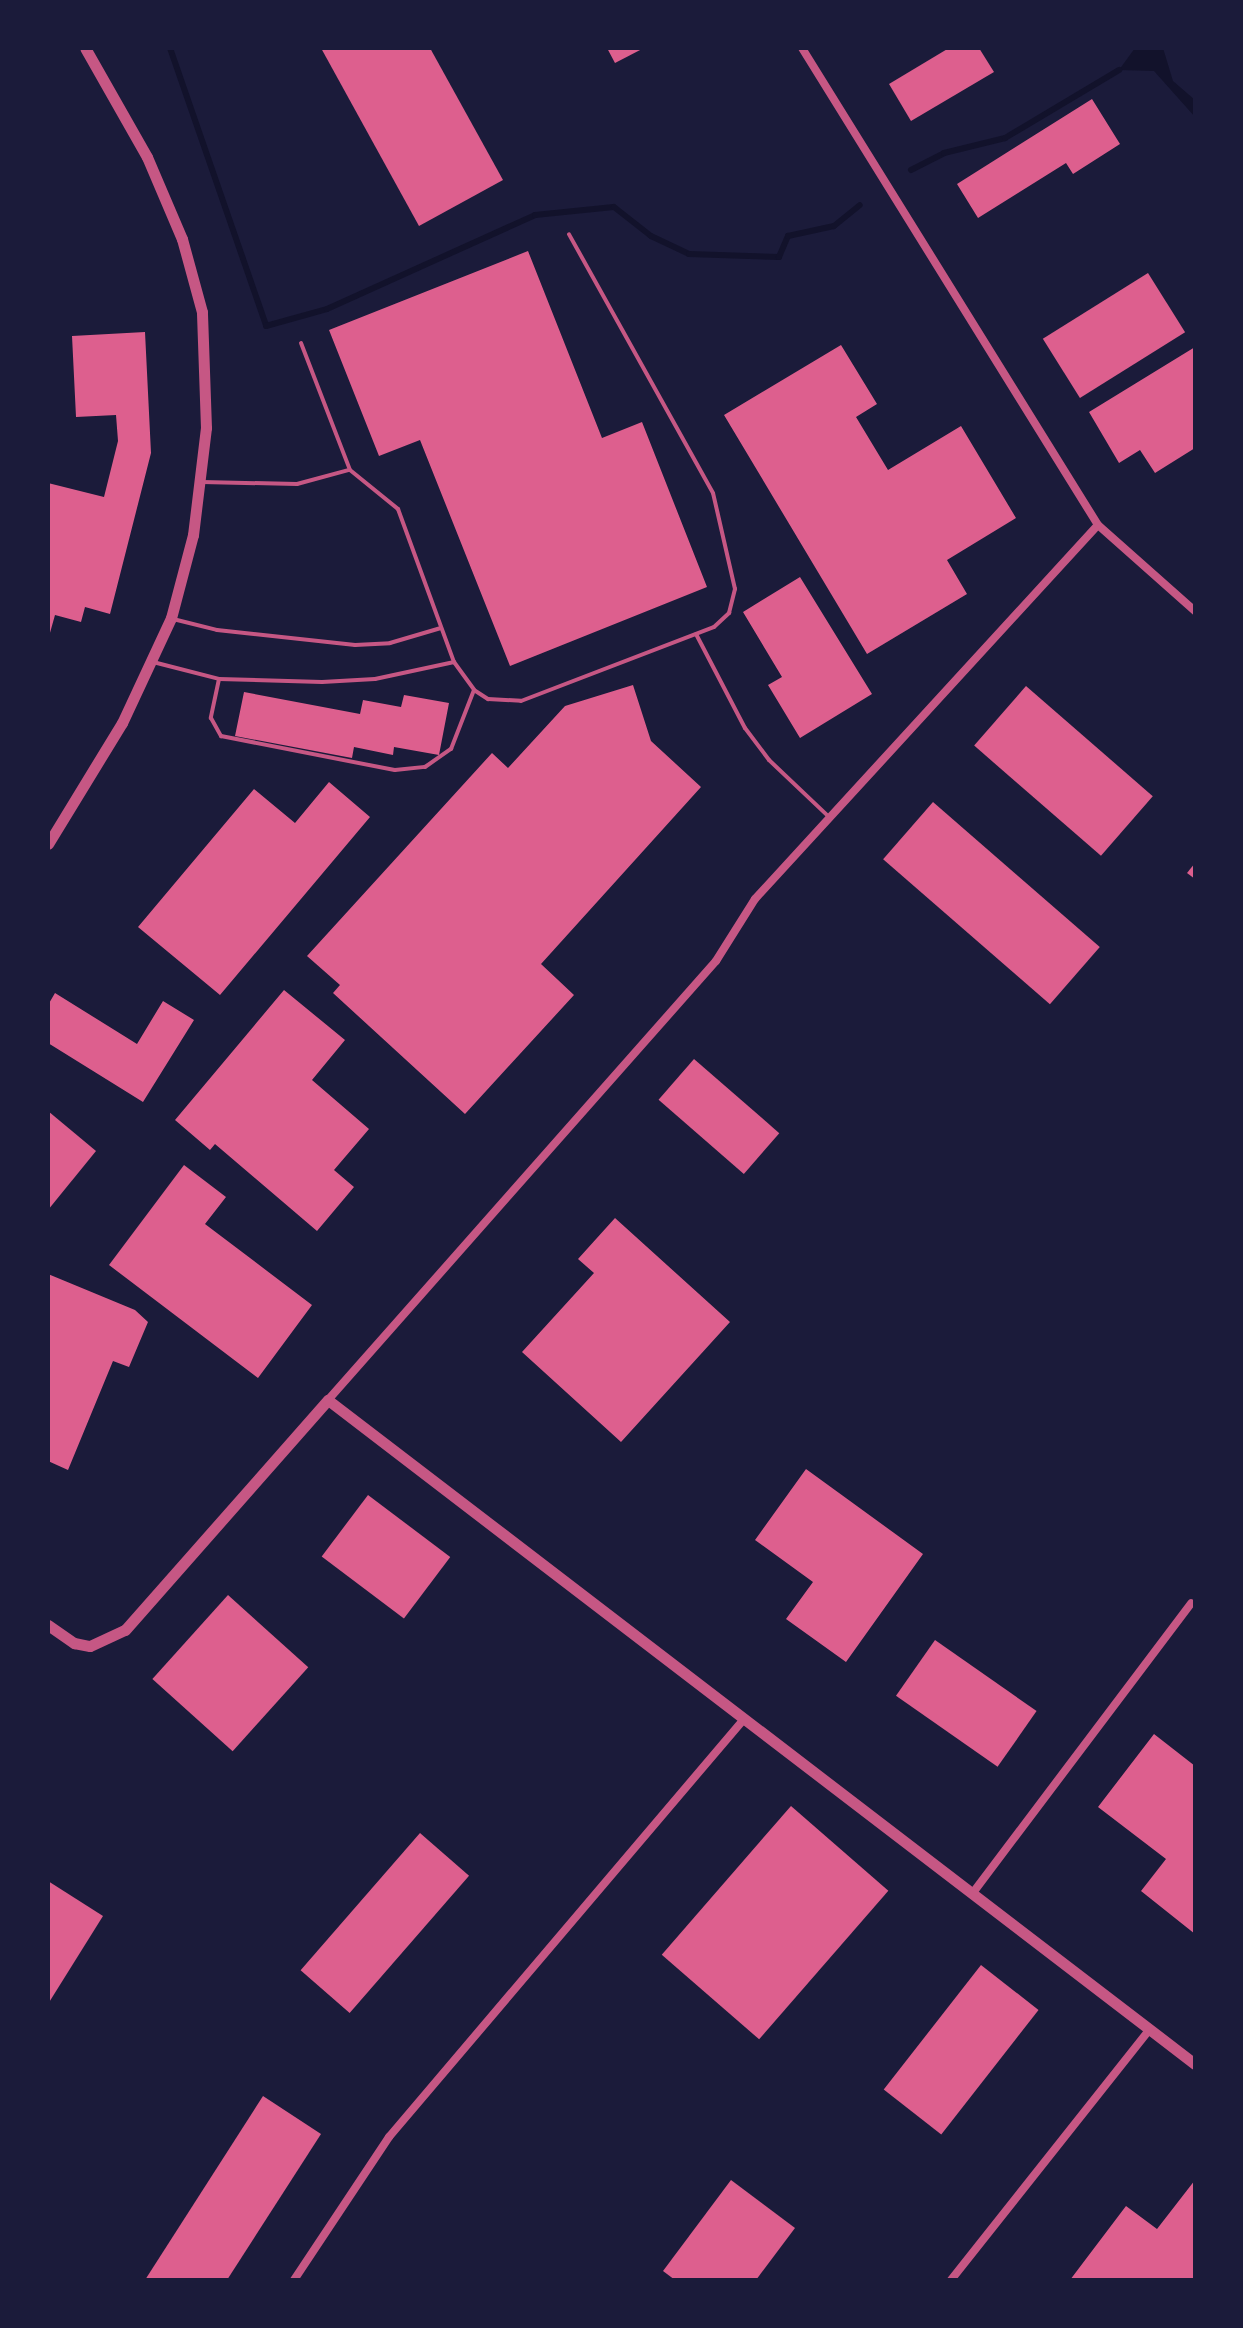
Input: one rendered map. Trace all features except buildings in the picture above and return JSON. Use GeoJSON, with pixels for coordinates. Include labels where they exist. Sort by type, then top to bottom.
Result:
{"type":"FeatureCollection","features":[{"type":"Feature","properties":{"kind":"street"},"geometry":{"type":"LineString","coordinates":[[48,844],[153,662],[171,618],[202,482],[202,312],[192,274],[170,206],[85,48]]}},
{"type":"Feature","properties":{"kind":"street"},"geometry":{"type":"LineString","coordinates":[[802,48],[1098,525],[1195,611]]}},
{"type":"Feature","properties":{"kind":"street"},"geometry":{"type":"LineString","coordinates":[[48,1625],[74,1643],[90,1646],[125,1630],[716,961],[755,899],[1098,525]]}},
{"type":"Feature","properties":{"kind":"street"},"geometry":{"type":"LineString","coordinates":[[328,1400],[1195,2064]]}},
{"type":"Feature","properties":{"kind":"street"},"geometry":{"type":"LineString","coordinates":[[972,1894],[1191,1603]]}},
{"type":"Feature","properties":{"kind":"street"},"geometry":{"type":"LineString","coordinates":[[294,2280],[389,2137],[744,1719]]}},
{"type":"Feature","properties":{"kind":"street"},"geometry":{"type":"LineString","coordinates":[[951,2280],[1149,2030]]}},
{"type":"Feature","properties":{"kind":"lane"},"geometry":{"type":"LineString","coordinates":[[301,343],[350,470],[398,509],[454,662],[474,690],[488,699],[521,701],[696,634],[723,622],[735,589],[713,493],[569,234]]}},
{"type":"Feature","properties":{"kind":"lane"},"geometry":{"type":"LineString","coordinates":[[202,482],[297,484],[350,470]]}},
{"type":"Feature","properties":{"kind":"lane"},"geometry":{"type":"LineString","coordinates":[[171,618],[217,630],[355,645],[390,643],[441,628]]}},
{"type":"Feature","properties":{"kind":"lane"},"geometry":{"type":"LineString","coordinates":[[696,634],[745,728],[769,760],[829,817]]}},
{"type":"Feature","properties":{"kind":"lane"},"geometry":{"type":"LineString","coordinates":[[153,662],[219,679],[365,680],[454,662]]}},
{"type":"Feature","properties":{"kind":"lane"},"geometry":{"type":"LineString","coordinates":[[219,679],[211,726],[221,736],[395,770],[425,767],[451,749],[474,690]]}},
{"type":"Feature","properties":{"kind":"shaded area"},"geometry":{"type":"Polygon","coordinates":[[[1135,48],[1163,48],[1173,81],[1195,100],[1195,117],[1154,71],[1119,70],[1135,48]]]}},
{"type":"Feature","properties":{"kind":"waterway"},"geometry":{"type":"LineString","coordinates":[[170,48],[266,326],[327,309],[535,215],[614,207],[651,236],[689,254],[779,257],[788,236],[834,226],[860,205]]}},
{"type":"Feature","properties":{"kind":"waterway"},"geometry":{"type":"LineString","coordinates":[[911,170],[944,153],[1005,138],[1119,70]]}}]}
